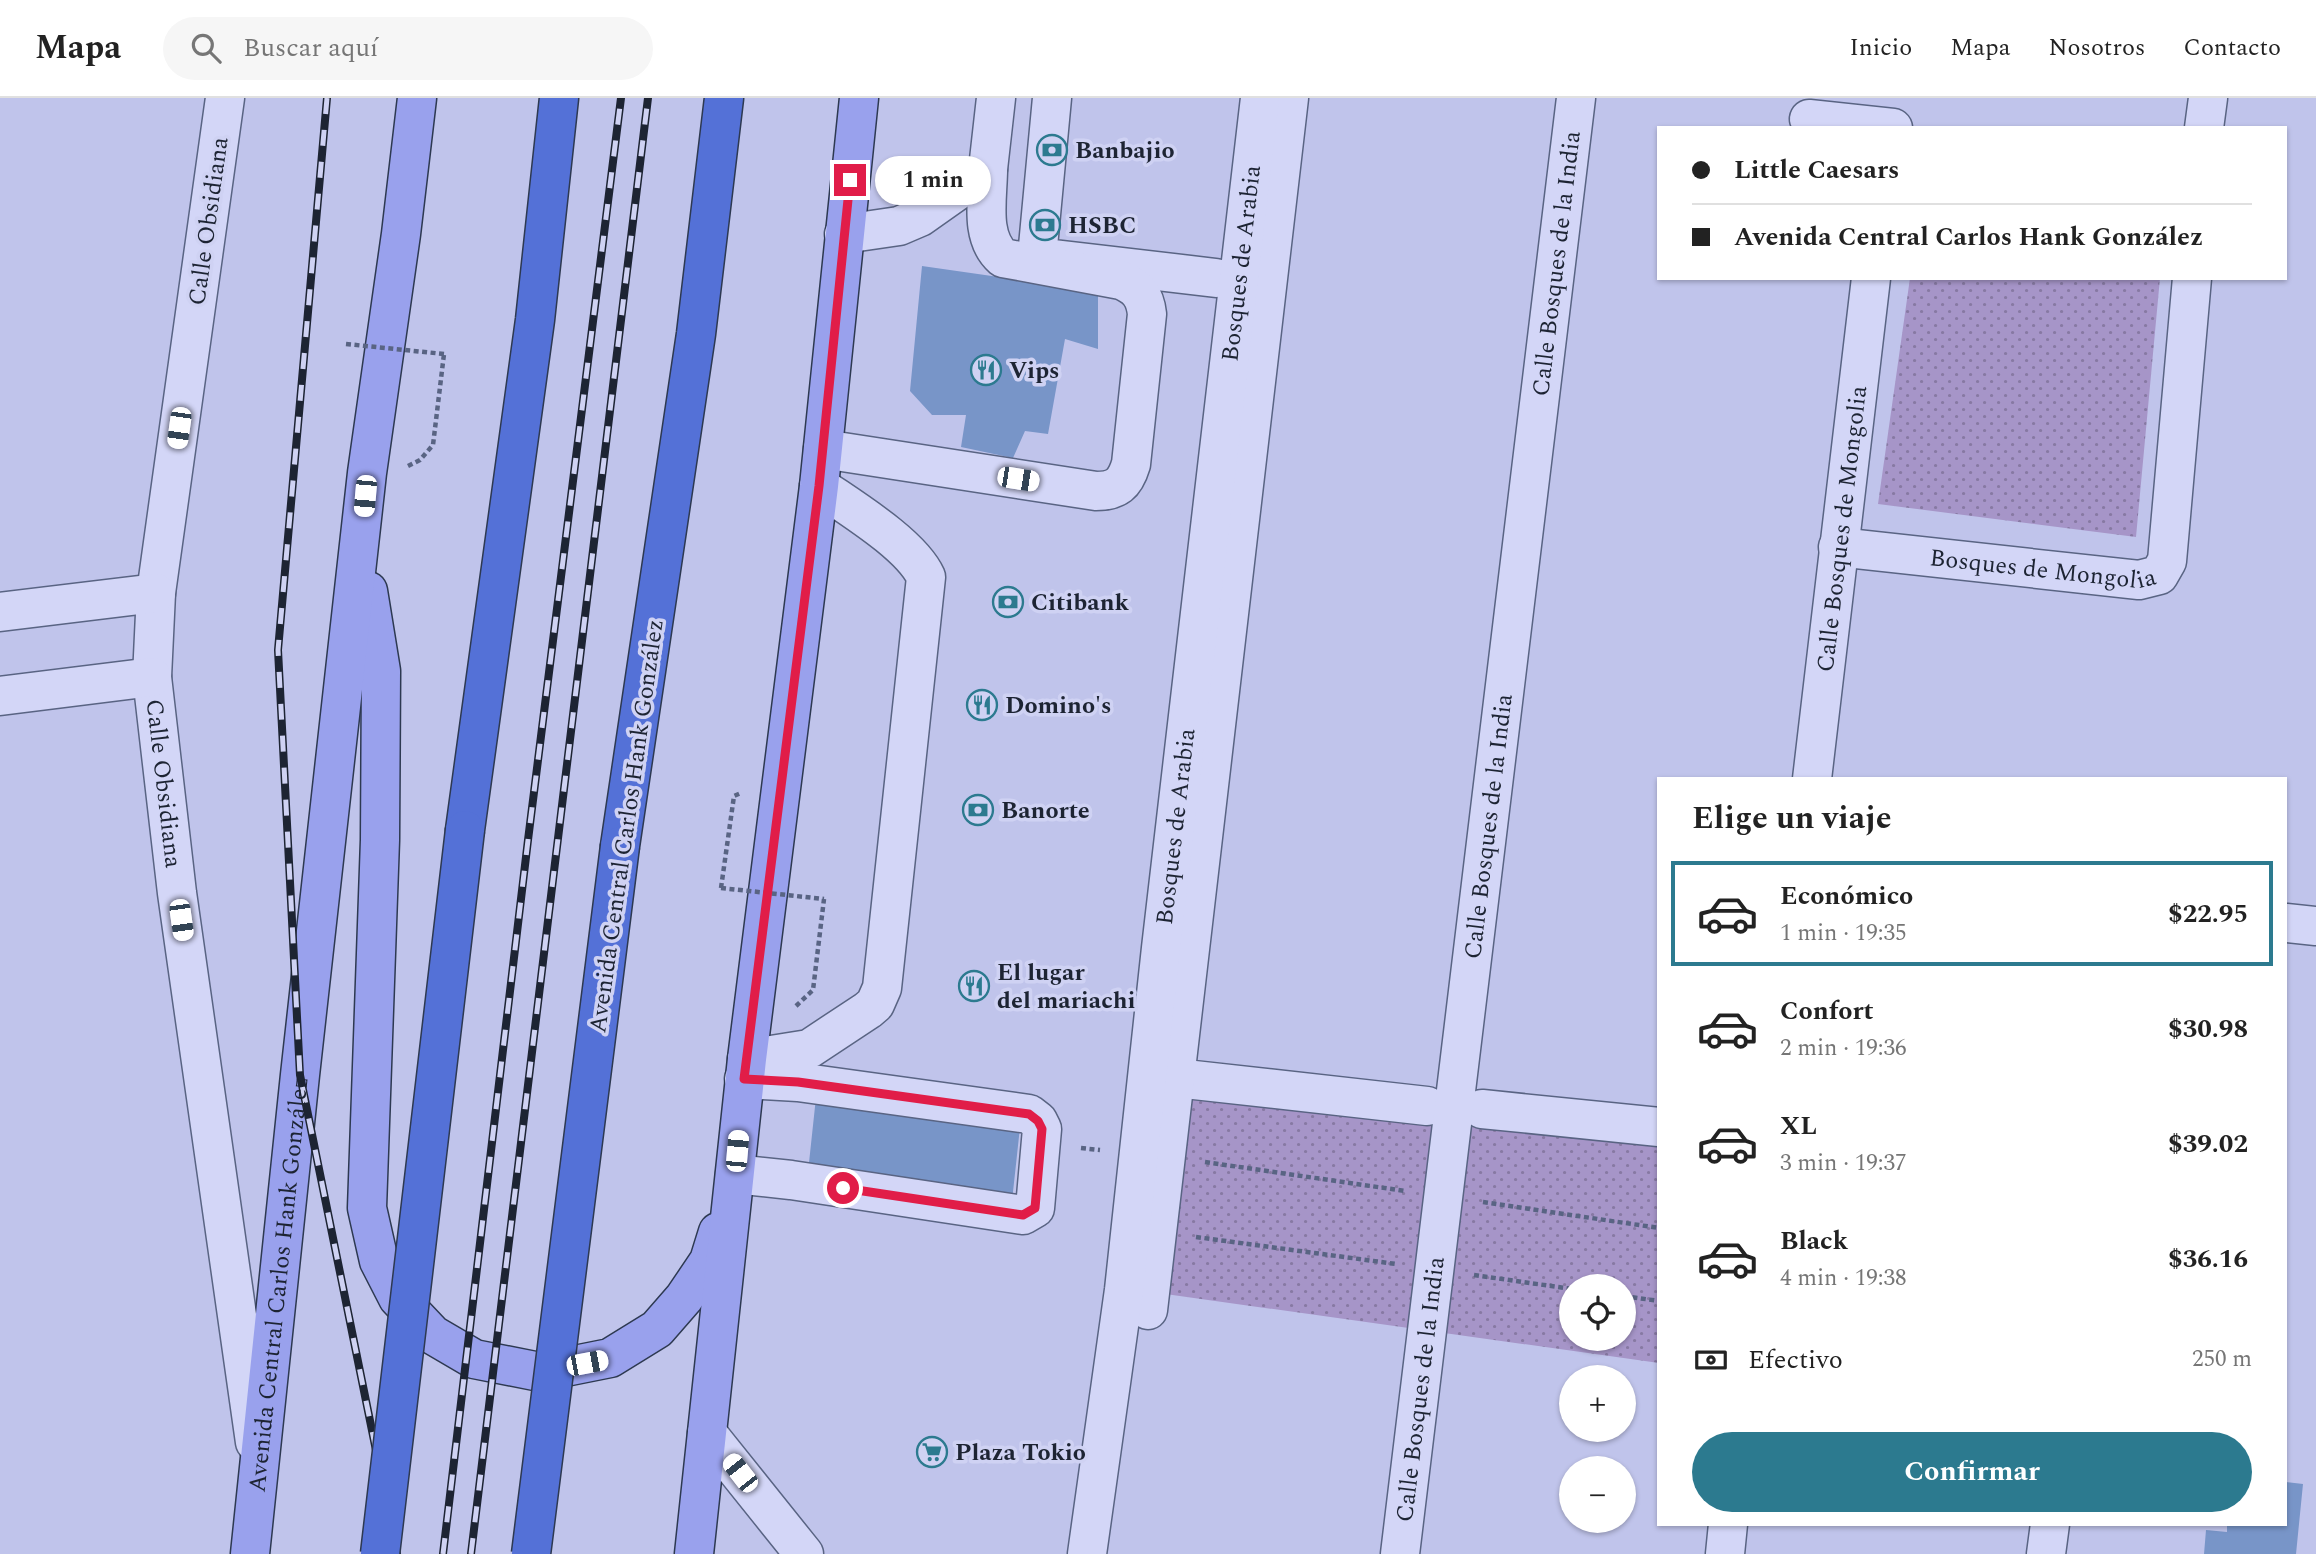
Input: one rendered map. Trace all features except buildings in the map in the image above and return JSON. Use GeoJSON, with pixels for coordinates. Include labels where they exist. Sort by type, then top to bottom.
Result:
{"type":"FeatureCollection","features":[{"type":"Feature","properties":{"kind":"highway"},"geometry":{"type":"LineString","coordinates":[[380,1554],[465,830],[535,320],[559,98]]}},
{"type":"Feature","properties":{"kind":"highway","name":"Avenida Central Carlos Hank González"},"geometry":{"type":"LineString","coordinates":[[531,1554],[621,846],[696,334],[724,98]]}},
{"type":"Feature","properties":{"kind":"main road","name":"Avenida Central Carlos Hank González"},"geometry":{"type":"LineString","coordinates":[[250,1554],[367,473],[417,98]]}},
{"type":"Feature","properties":{"kind":"main road"},"geometry":{"type":"LineString","coordinates":[[694,1554],[745,1069],[819,486],[859,98]]}},
{"type":"Feature","properties":{"kind":"main road"},"geometry":{"type":"LineString","coordinates":[[360,544],[381,671],[380,840],[367,1208],[379,1261],[398,1298],[433,1335],[474,1359],[540,1372],[610,1358],[657,1329],[684,1298],[709,1261],[735,1174]]}},
{"type":"Feature","properties":{"kind":"street","name":"Calle Obsidiana"},"geometry":{"type":"LineString","coordinates":[[225,98],[156,593],[152,677],[177,893],[258,1468]]}},
{"type":"Feature","properties":{"kind":"street"},"geometry":{"type":"LineString","coordinates":[[823,449],[1096,491],[1109,491],[1128,476],[1146,328],[1146,302],[1132,285],[1121,281],[1003,258],[995,251],[988,231],[988,169],[996,98]]}},
{"type":"Feature","properties":{"kind":"street"},"geometry":{"type":"LineString","coordinates":[[1052,98],[1037,257],[1216,278]]}},
{"type":"Feature","properties":{"kind":"street","name":"Bosques de Arabia"},"geometry":{"type":"LineString","coordinates":[[1087,1554],[1124,1290],[1260,98]]}},
{"type":"Feature","properties":{"kind":"street"},"geometry":{"type":"LineString","coordinates":[[1148,1310],[1289,98]]}},
{"type":"Feature","properties":{"kind":"street","name":"Calle Bosques de la India"},"geometry":{"type":"LineString","coordinates":[[1400,1554],[1576,98]]}},
{"type":"Feature","properties":{"kind":"street"},"geometry":{"type":"LineString","coordinates":[[2204,126],[2208,98]]}},
{"type":"Feature","properties":{"kind":"street"},"geometry":{"type":"LineString","coordinates":[[1809,119],[1873,126]]}},
{"type":"Feature","properties":{"kind":"street"},"geometry":{"type":"LineString","coordinates":[[844,234],[899,226],[920,217],[988,169]]}},
{"type":"Feature","properties":{"kind":"street","name":"Calle Bosques de Mongolia"},"geometry":{"type":"LineString","coordinates":[[1812,777],[1871,280]]}},
{"type":"Feature","properties":{"kind":"street","name":"Bosques de Mongolia"},"geometry":{"type":"LineString","coordinates":[[1838,547],[2139,580],[2159,575],[2168,561],[2192,280]]}},
{"type":"Feature","properties":{"kind":"street"},"geometry":{"type":"LineString","coordinates":[[745,1069],[809,1049],[868,1010],[875,1004],[882,988],[926,577],[916,561],[880,529],[819,486]]}},
{"type":"Feature","properties":{"kind":"street"},"geometry":{"type":"LineString","coordinates":[[0,612],[156,593]]}},
{"type":"Feature","properties":{"kind":"street"},"geometry":{"type":"LineString","coordinates":[[0,696],[152,677]]}},
{"type":"Feature","properties":{"kind":"street"},"geometry":{"type":"LineString","coordinates":[[2287,923],[2316,926]]}},
{"type":"Feature","properties":{"kind":"street"},"geometry":{"type":"LineString","coordinates":[[735,1174],[1023,1215],[1035,1208],[1042,1129],[1038,1121],[1029,1114],[798,1082],[745,1069]]}},
{"type":"Feature","properties":{"kind":"street"},"geometry":{"type":"LineString","coordinates":[[1176,1078],[1427,1106]]}},
{"type":"Feature","properties":{"kind":"street"},"geometry":{"type":"LineString","coordinates":[[1482,1109],[1657,1127]]}},
{"type":"Feature","properties":{"kind":"street"},"geometry":{"type":"LineString","coordinates":[[707,1433],[804,1554]]}},
{"type":"Feature","properties":{"kind":"street"},"geometry":{"type":"LineString","coordinates":[[1725,1554],[1728,1526]]}},
{"type":"Feature","properties":{"kind":"street"},"geometry":{"type":"LineString","coordinates":[[2046,1554],[2050,1526]]}},
{"type":"Feature","properties":{"kind":"path"},"geometry":{"type":"LineString","coordinates":[[346,344],[444,354],[433,445]]}},
{"type":"Feature","properties":{"kind":"path"},"geometry":{"type":"LineString","coordinates":[[734,796],[721,888],[824,899],[813,989]]}},
{"type":"Feature","properties":{"kind":"path"},"geometry":{"type":"LineString","coordinates":[[1167,1156],[1657,1228]]}},
{"type":"Feature","properties":{"kind":"path"},"geometry":{"type":"LineString","coordinates":[[1158,1232],[1559,1287]]}},
{"type":"Feature","properties":{"kind":"path"},"geometry":{"type":"LineString","coordinates":[[1636,1298],[1657,1301]]}},
{"type":"Feature","properties":{"kind":"shaded area"},"geometry":{"type":"Polygon","coordinates":[[[1910,280],[2160,280],[2136,537],[1878,504],[1910,280]]]}},
{"type":"Feature","properties":{"kind":"shaded area"},"geometry":{"type":"Polygon","coordinates":[[[1157,1079],[1657,1127],[1657,1363],[1573,1351],[1636,1351],[1636,1274],[1559,1274],[1559,1349],[1137,1290],[1157,1079]]]}},
{"type":"Feature","properties":{"kind":"railway"},"geometry":{"type":"LineString","coordinates":[[327,98],[278,650],[300,1075],[397,1554]]}},
{"type":"Feature","properties":{"kind":"railway"},"geometry":{"type":"LineString","coordinates":[[443,1554],[528,840],[621,98]]}},
{"type":"Feature","properties":{"kind":"railway"},"geometry":{"type":"LineString","coordinates":[[471,1554],[648,98]]}},
{"type":"Feature","properties":{"kind":"place","name":"Banbajio"},"geometry":{"type":"Point","coordinates":[1052,150]}},
{"type":"Feature","properties":{"kind":"place","name":"HSBC"},"geometry":{"type":"Point","coordinates":[1045,225]}},
{"type":"Feature","properties":{"kind":"place","name":"Vips"},"geometry":{"type":"Point","coordinates":[986,370]}},
{"type":"Feature","properties":{"kind":"place","name":"Citibank"},"geometry":{"type":"Point","coordinates":[1008,602]}},
{"type":"Feature","properties":{"kind":"place","name":"Domino's"},"geometry":{"type":"Point","coordinates":[982,705]}},
{"type":"Feature","properties":{"kind":"place","name":"Banorte"},"geometry":{"type":"Point","coordinates":[978,810]}},
{"type":"Feature","properties":{"kind":"place","name":"El lugar del mariachi"},"geometry":{"type":"Point","coordinates":[974,986]}},
{"type":"Feature","properties":{"kind":"place","name":"Plaza Tokio"},"geometry":{"type":"Point","coordinates":[932,1452]}},
{"type":"Feature","properties":{"kind":"route"},"geometry":{"type":"LineString","coordinates":[[843,1188],[1023,1215],[1035,1208],[1042,1129],[1038,1121],[1029,1114],[798,1082],[744,1079],[819,486],[850,180]]}}]}
